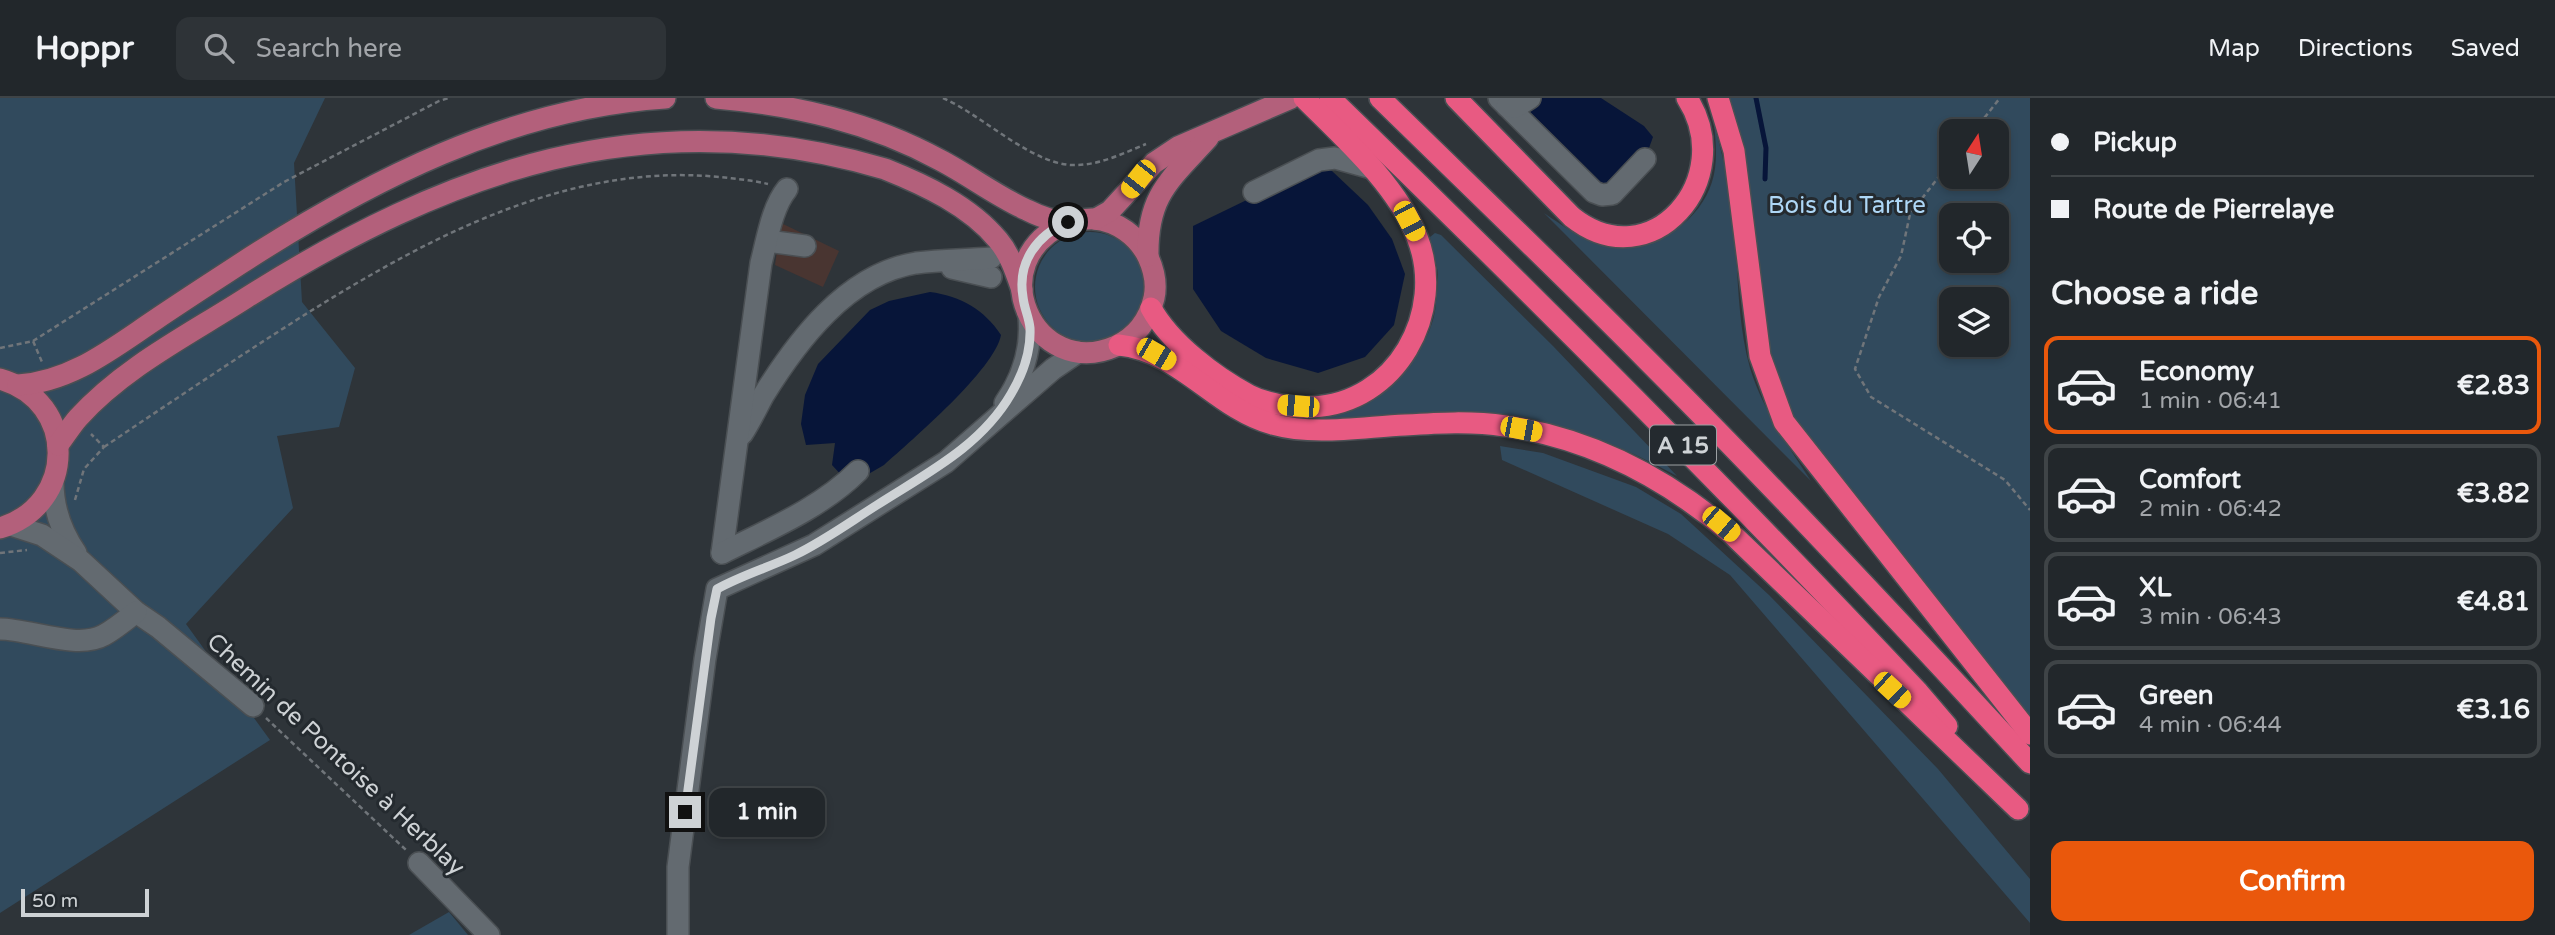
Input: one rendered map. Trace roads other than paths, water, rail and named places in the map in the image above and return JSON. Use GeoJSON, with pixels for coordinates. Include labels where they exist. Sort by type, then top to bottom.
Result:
{"type":"FeatureCollection","features":[{"type":"Feature","properties":{"kind":"highway"},"geometry":{"type":"LineString","coordinates":[[1151,308],[1171,337],[1211,369],[1251,397],[1283,405],[1312,407],[1343,401],[1369,390],[1389,373],[1412,343],[1424,309],[1427,286],[1425,262],[1417,237],[1401,205],[1371,168],[1304,98]]}},
{"type":"Feature","properties":{"kind":"highway","name":"A 15"},"geometry":{"type":"LineString","coordinates":[[1330,98],[1699,461],[1918,692],[2024,816]]}},
{"type":"Feature","properties":{"kind":"highway","name":"A 15"},"geometry":{"type":"LineString","coordinates":[[1380,98],[1706,420],[1853,572],[2030,763]]}},
{"type":"Feature","properties":{"kind":"highway"},"geometry":{"type":"LineString","coordinates":[[1456,98],[1586,228],[1630,236],[1651,232],[1667,223],[1691,196],[1699,180],[1704,160],[1702,137],[1687,98]]}},
{"type":"Feature","properties":{"kind":"highway"},"geometry":{"type":"LineString","coordinates":[[1718,98],[1734,151],[1760,356],[1784,422],[2030,734]]}},
{"type":"Feature","properties":{"kind":"highway"},"geometry":{"type":"LineString","coordinates":[[1119,345],[1156,354],[1245,414],[1274,425],[1322,429],[1472,423],[1505,426],[1566,439],[1646,473],[1683,495],[1732,534],[2024,816]]}},
{"type":"Feature","properties":{"kind":"main road"},"geometry":{"type":"LineString","coordinates":[[9,382],[51,380],[94,360],[271,245],[328,211],[416,165],[479,139],[546,117],[611,104],[665,98]]}},
{"type":"Feature","properties":{"kind":"main road"},"geometry":{"type":"LineString","coordinates":[[716,98],[789,107],[877,131],[939,159],[1028,211],[1068,222],[1096,219],[1115,224],[1131,234],[1148,256]]}},
{"type":"Feature","properties":{"kind":"main road"},"geometry":{"type":"LineString","coordinates":[[1096,219],[1110,211],[1154,163],[1178,147],[1291,98]]}},
{"type":"Feature","properties":{"kind":"main road"},"geometry":{"type":"LineString","coordinates":[[58,445],[77,419],[135,369],[349,234],[405,205],[496,166],[564,144],[596,137],[662,130],[728,130],[796,140],[862,159],[921,185],[978,220],[999,241],[1022,290],[1029,317],[1049,340],[1078,352],[1092,352],[1119,345],[1144,323],[1151,308],[1155,278],[1148,256],[1149,223],[1158,197],[1215,132]]}},
{"type":"Feature","properties":{"kind":"main road"},"geometry":{"type":"LineString","coordinates":[[1022,290],[1024,266],[1031,251],[1042,237],[1068,222]]}},
{"type":"Feature","properties":{"kind":"main road"},"geometry":{"type":"LineString","coordinates":[[5,526],[32,512],[47,493],[57,470],[58,445],[55,430],[45,411],[31,394],[9,382]]}},
{"type":"Feature","properties":{"kind":"street"},"geometry":{"type":"LineString","coordinates":[[1503,102],[1516,107],[1529,107]]}},
{"type":"Feature","properties":{"kind":"street"},"geometry":{"type":"LineString","coordinates":[[1503,102],[1584,185],[1602,195],[1612,194],[1645,159]]}},
{"type":"Feature","properties":{"kind":"street"},"geometry":{"type":"LineString","coordinates":[[1254,192],[1293,176],[1319,160],[1335,158],[1371,168]]}},
{"type":"Feature","properties":{"kind":"street"},"geometry":{"type":"LineString","coordinates":[[787,189],[782,194],[766,241],[755,302],[722,553],[792,518],[849,480],[858,471]]}},
{"type":"Feature","properties":{"kind":"street"},"geometry":{"type":"LineString","coordinates":[[766,241],[805,246]]}},
{"type":"Feature","properties":{"kind":"street"},"geometry":{"type":"LineString","coordinates":[[738,440],[776,376],[808,333],[844,298],[883,273],[915,264],[965,269],[991,268]]}},
{"type":"Feature","properties":{"kind":"street"},"geometry":{"type":"LineString","coordinates":[[992,422],[1011,395],[1023,371],[1030,331],[1029,317]]}},
{"type":"Feature","properties":{"kind":"street"},"geometry":{"type":"LineString","coordinates":[[678,935],[678,867],[706,649],[717,589],[814,545],[946,462],[1054,369],[1078,352]]}},
{"type":"Feature","properties":{"kind":"street","name":"Chemin de Pontoise à Herblay"},"geometry":{"type":"LineString","coordinates":[[53,482],[56,513],[65,536],[81,561]]}},
{"type":"Feature","properties":{"kind":"street","name":"Chemin de Pontoise à Herblay"},"geometry":{"type":"LineString","coordinates":[[5,526],[42,535],[81,561],[136,612],[253,706]]}},
{"type":"Feature","properties":{"kind":"street"},"geometry":{"type":"LineString","coordinates":[[0,629],[70,640],[102,637],[136,612]]}},
{"type":"Feature","properties":{"kind":"street","name":"Chemin de Pontoise à Herblay"},"geometry":{"type":"LineString","coordinates":[[419,863],[489,935]]}},
{"type":"Feature","properties":{"kind":"water"},"geometry":{"type":"Polygon","coordinates":[[[1538,98],[1601,98],[1644,126],[1653,137],[1645,159],[1612,194],[1526,125],[1533,101],[1538,98]]]}},
{"type":"Feature","properties":{"kind":"water"},"geometry":{"type":"Polygon","coordinates":[[[1319,165],[1332,171],[1368,205],[1392,239],[1405,274],[1394,325],[1365,357],[1318,373],[1266,358],[1221,331],[1193,289],[1193,226],[1319,165]]]}},
{"type":"Feature","properties":{"kind":"water"},"geometry":{"type":"Polygon","coordinates":[[[930,292],[970,305],[987,318],[1001,335],[995,349],[984,366],[951,403],[884,465],[865,476],[843,477],[832,465],[835,443],[806,445],[801,424],[805,395],[818,364],[870,310],[889,301],[930,292]]]}},
{"type":"Feature","properties":{"kind":"waterway"},"geometry":{"type":"LineString","coordinates":[[1756,98],[1766,148],[1765,179]]}},
{"type":"Feature","properties":{"kind":"park label","name":"Bois du Tartre"},"geometry":{"type":"Point","coordinates":[1847,205]}}]}
